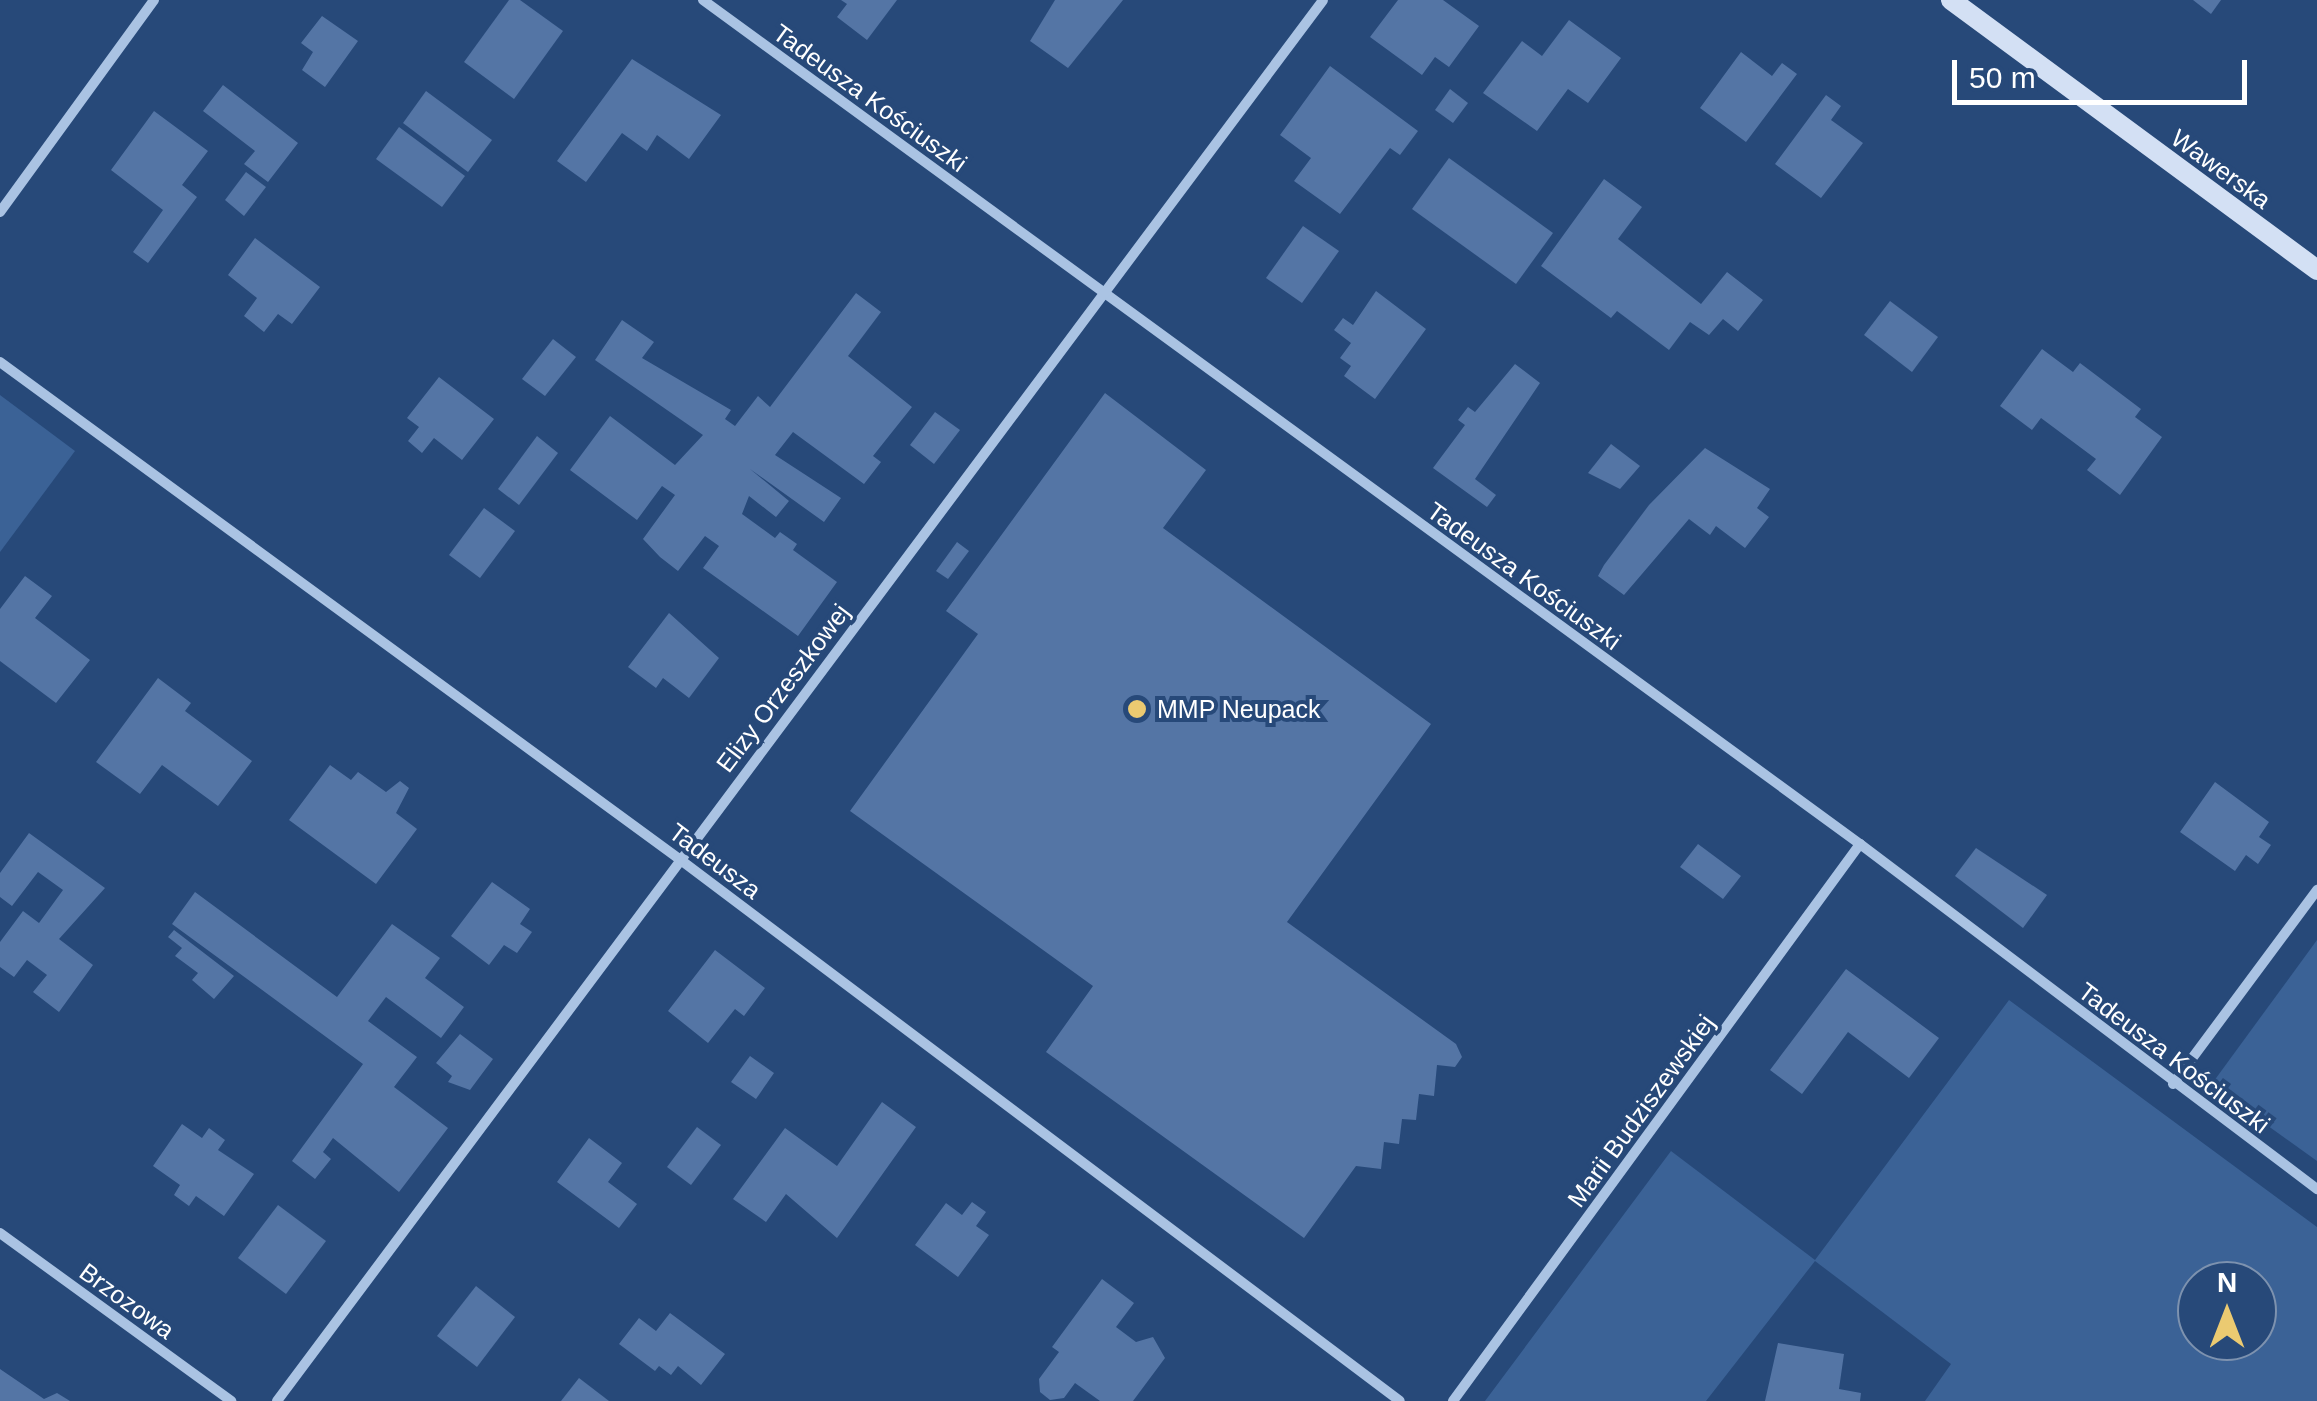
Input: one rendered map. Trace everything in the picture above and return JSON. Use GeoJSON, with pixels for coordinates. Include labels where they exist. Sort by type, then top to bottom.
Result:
{"type":"FeatureCollection","features":[{"type":"Feature","properties":{"kind":"main road","name":"Wawerska"},"geometry":{"type":"LineString","coordinates":[[1952,0],[2317,270]]}},
{"type":"Feature","properties":{"kind":"street"},"geometry":{"type":"LineString","coordinates":[[0,212],[154,0]]}},
{"type":"Feature","properties":{"kind":"street","name":"Tadeusza Kościuszki"},"geometry":{"type":"LineString","coordinates":[[703,0],[1860,844],[2317,1189]]}},
{"type":"Feature","properties":{"kind":"street","name":"Elizy Orzeszkowej"},"geometry":{"type":"LineString","coordinates":[[277,1401],[678,858],[1106,297],[1323,0]]}},
{"type":"Feature","properties":{"kind":"street","name":"Tadeusza"},"geometry":{"type":"LineString","coordinates":[[0,362],[678,858],[1400,1401]]}},
{"type":"Feature","properties":{"kind":"street","name":"Marii Budziszewskiej"},"geometry":{"type":"LineString","coordinates":[[1453,1401],[1860,844]]}},
{"type":"Feature","properties":{"kind":"street"},"geometry":{"type":"LineString","coordinates":[[2173,1084],[2317,890]]}},
{"type":"Feature","properties":{"kind":"street","name":"Brzozowa"},"geometry":{"type":"LineString","coordinates":[[0,1232],[231,1401]]}},
{"type":"Feature","properties":{"kind":"shaded area"},"geometry":{"type":"Polygon","coordinates":[[[0,395],[75,451],[0,552],[0,395]]]}},
{"type":"Feature","properties":{"kind":"shaded area"},"geometry":{"type":"Polygon","coordinates":[[[2317,940],[2317,1161],[2211,1085],[2317,940]]]}},
{"type":"Feature","properties":{"kind":"shaded area"},"geometry":{"type":"Polygon","coordinates":[[[2009,1000],[2317,1227],[2317,1401],[1925,1401],[1951,1364],[1815,1261],[1706,1401],[1485,1401],[1671,1151],[1815,1260],[2009,1000]]]}},
{"type":"Feature","properties":{"kind":"building"},"geometry":{"type":"Polygon","coordinates":[[[509,0],[520,0],[563,31],[514,99],[464,62],[509,0]]]}},
{"type":"Feature","properties":{"kind":"building"},"geometry":{"type":"Polygon","coordinates":[[[841,0],[897,0],[867,40],[837,17],[847,4],[841,0]]]}},
{"type":"Feature","properties":{"kind":"building"},"geometry":{"type":"Polygon","coordinates":[[[1055,0],[1123,0],[1068,68],[1030,41],[1055,0]]]}},
{"type":"Feature","properties":{"kind":"building"},"geometry":{"type":"Polygon","coordinates":[[[1398,0],[1443,0],[1479,26],[1449,67],[1435,57],[1422,75],[1370,37],[1398,0]]]}},
{"type":"Feature","properties":{"kind":"building"},"geometry":{"type":"Polygon","coordinates":[[[2193,0],[2221,0],[2211,14],[2193,0]]]}},
{"type":"Feature","properties":{"kind":"building"},"geometry":{"type":"Polygon","coordinates":[[[322,16],[358,41],[325,87],[302,70],[313,52],[301,43],[322,16]]]}},
{"type":"Feature","properties":{"kind":"building"},"geometry":{"type":"Polygon","coordinates":[[[1569,20],[1621,58],[1588,103],[1568,89],[1537,131],[1483,93],[1522,41],[1542,56],[1569,20]]]}},
{"type":"Feature","properties":{"kind":"building"},"geometry":{"type":"Polygon","coordinates":[[[1741,52],[1772,76],[1782,63],[1797,74],[1746,142],[1700,108],[1741,52]]]}},
{"type":"Feature","properties":{"kind":"building"},"geometry":{"type":"Polygon","coordinates":[[[632,59],[721,115],[689,159],[657,135],[647,151],[622,133],[586,182],[557,161],[632,59]]]}},
{"type":"Feature","properties":{"kind":"building"},"geometry":{"type":"Polygon","coordinates":[[[1330,66],[1418,131],[1400,155],[1390,148],[1340,214],[1294,181],[1311,158],[1280,135],[1330,66]]]}},
{"type":"Feature","properties":{"kind":"building"},"geometry":{"type":"Polygon","coordinates":[[[223,85],[298,143],[268,182],[244,164],[255,151],[203,111],[223,85]]]}},
{"type":"Feature","properties":{"kind":"building"},"geometry":{"type":"Polygon","coordinates":[[[1450,89],[1468,103],[1453,123],[1435,110],[1450,89]]]}},
{"type":"Feature","properties":{"kind":"building"},"geometry":{"type":"Polygon","coordinates":[[[426,91],[492,140],[468,172],[403,123],[426,91]]]}},
{"type":"Feature","properties":{"kind":"building"},"geometry":{"type":"Polygon","coordinates":[[[1826,95],[1841,106],[1831,120],[1863,143],[1821,198],[1775,164],[1826,95]]]}},
{"type":"Feature","properties":{"kind":"building"},"geometry":{"type":"Polygon","coordinates":[[[154,111],[208,151],[182,185],[197,197],[148,263],[133,252],[163,210],[111,170],[154,111]]]}},
{"type":"Feature","properties":{"kind":"building"},"geometry":{"type":"Polygon","coordinates":[[[399,127],[465,176],[442,207],[376,159],[399,127]]]}},
{"type":"Feature","properties":{"kind":"building"},"geometry":{"type":"Polygon","coordinates":[[[1449,158],[1553,233],[1516,284],[1412,209],[1449,158]]]}},
{"type":"Feature","properties":{"kind":"building"},"geometry":{"type":"Polygon","coordinates":[[[246,172],[266,187],[244,216],[225,200],[246,172]]]}},
{"type":"Feature","properties":{"kind":"building"},"geometry":{"type":"Polygon","coordinates":[[[1604,179],[1642,207],[1618,239],[1701,304],[1727,272],[1763,300],[1738,331],[1723,319],[1709,335],[1690,322],[1669,350],[1617,311],[1611,318],[1541,266],[1604,179]]]}},
{"type":"Feature","properties":{"kind":"building"},"geometry":{"type":"Polygon","coordinates":[[[1303,226],[1339,251],[1302,303],[1266,278],[1303,226]]]}},
{"type":"Feature","properties":{"kind":"building"},"geometry":{"type":"Polygon","coordinates":[[[255,238],[320,287],[292,324],[278,314],[264,332],[244,316],[257,298],[228,275],[255,238]]]}},
{"type":"Feature","properties":{"kind":"building"},"geometry":{"type":"Polygon","coordinates":[[[1376,291],[1426,329],[1375,399],[1344,376],[1351,366],[1340,358],[1351,343],[1334,330],[1343,318],[1353,325],[1376,291]]]}},
{"type":"Feature","properties":{"kind":"building"},"geometry":{"type":"Polygon","coordinates":[[[856,293],[881,312],[848,356],[912,407],[873,456],[881,462],[864,484],[793,432],[775,455],[841,498],[824,522],[750,469],[789,501],[776,517],[749,496],[742,514],[775,538],[780,532],[797,544],[793,550],[837,582],[798,636],[703,568],[719,546],[705,536],[678,571],[643,539],[675,495],[662,486],[637,520],[570,470],[610,416],[675,465],[703,435],[595,360],[622,320],[654,342],[642,358],[731,410],[725,419],[735,426],[758,396],[770,407],[856,293]]]}},
{"type":"Feature","properties":{"kind":"building"},"geometry":{"type":"Polygon","coordinates":[[[1890,301],[1938,337],[1912,372],[1864,335],[1890,301]]]}},
{"type":"Feature","properties":{"kind":"building"},"geometry":{"type":"Polygon","coordinates":[[[553,339],[576,357],[545,396],[522,379],[553,339]]]}},
{"type":"Feature","properties":{"kind":"building"},"geometry":{"type":"Polygon","coordinates":[[[2042,349],[2073,372],[2080,363],[2141,409],[2135,417],[2162,437],[2120,495],[2087,470],[2096,459],[2041,418],[2032,430],[2000,406],[2042,349]]]}},
{"type":"Feature","properties":{"kind":"building"},"geometry":{"type":"Polygon","coordinates":[[[1515,364],[1540,383],[1475,479],[1496,495],[1487,507],[1433,468],[1465,425],[1458,420],[1468,407],[1475,412],[1515,364]]]}},
{"type":"Feature","properties":{"kind":"building"},"geometry":{"type":"Polygon","coordinates":[[[439,377],[494,419],[462,460],[434,438],[422,453],[408,441],[419,427],[407,418],[439,377]]]}},
{"type":"Feature","properties":{"kind":"building"},"geometry":{"type":"Polygon","coordinates":[[[1105,393],[1206,470],[1163,528],[1431,724],[1287,922],[1456,1044],[1462,1057],[1455,1067],[1437,1065],[1434,1096],[1419,1094],[1416,1120],[1402,1119],[1399,1144],[1384,1142],[1381,1169],[1356,1166],[1304,1238],[1046,1052],[1093,986],[850,811],[978,634],[946,611],[1105,393]]]}},
{"type":"Feature","properties":{"kind":"building"},"geometry":{"type":"Polygon","coordinates":[[[935,412],[960,430],[934,464],[910,445],[935,412]]]}},
{"type":"Feature","properties":{"kind":"building"},"geometry":{"type":"Polygon","coordinates":[[[537,436],[558,453],[519,505],[498,489],[537,436]]]}},
{"type":"Feature","properties":{"kind":"building"},"geometry":{"type":"Polygon","coordinates":[[[1611,444],[1640,466],[1620,489],[1588,473],[1611,444]]]}},
{"type":"Feature","properties":{"kind":"building"},"geometry":{"type":"Polygon","coordinates":[[[1705,448],[1770,489],[1757,508],[1769,517],[1745,548],[1716,526],[1710,535],[1689,519],[1624,595],[1598,576],[1604,565],[1649,505],[1705,448]]]}},
{"type":"Feature","properties":{"kind":"building"},"geometry":{"type":"Polygon","coordinates":[[[484,508],[515,531],[480,578],[449,555],[484,508]]]}},
{"type":"Feature","properties":{"kind":"building"},"geometry":{"type":"Polygon","coordinates":[[[957,542],[969,551],[948,579],[936,571],[957,542]]]}},
{"type":"Feature","properties":{"kind":"building"},"geometry":{"type":"Polygon","coordinates":[[[25,576],[52,596],[35,618],[90,660],[56,703],[0,661],[0,609],[25,576]]]}},
{"type":"Feature","properties":{"kind":"building"},"geometry":{"type":"Polygon","coordinates":[[[669,613],[719,658],[689,698],[663,678],[656,688],[628,667],[669,613]]]}},
{"type":"Feature","properties":{"kind":"building"},"geometry":{"type":"Polygon","coordinates":[[[158,678],[191,703],[185,711],[252,761],[218,806],[162,765],[140,794],[96,762],[158,678]]]}},
{"type":"Feature","properties":{"kind":"building"},"geometry":{"type":"Polygon","coordinates":[[[330,765],[351,780],[358,772],[386,792],[400,781],[409,788],[396,813],[417,829],[376,884],[289,820],[330,765]]]}},
{"type":"Feature","properties":{"kind":"building"},"geometry":{"type":"Polygon","coordinates":[[[2215,782],[2269,822],[2259,837],[2271,845],[2258,864],[2246,855],[2235,871],[2180,832],[2215,782]]]}},
{"type":"Feature","properties":{"kind":"building"},"geometry":{"type":"Polygon","coordinates":[[[29,833],[105,888],[59,939],[93,965],[59,1012],[33,992],[47,975],[27,960],[14,977],[0,967],[0,942],[23,911],[39,923],[63,890],[38,872],[12,906],[0,897],[0,873],[29,833]]]}},
{"type":"Feature","properties":{"kind":"building"},"geometry":{"type":"Polygon","coordinates":[[[1698,844],[1741,876],[1723,899],[1680,867],[1698,844]]]}},
{"type":"Feature","properties":{"kind":"building"},"geometry":{"type":"Polygon","coordinates":[[[1976,848],[2047,895],[2023,928],[1955,876],[1976,848]]]}},
{"type":"Feature","properties":{"kind":"building"},"geometry":{"type":"Polygon","coordinates":[[[492,882],[530,909],[520,924],[532,932],[517,953],[504,945],[489,965],[451,936],[492,882]]]}},
{"type":"Feature","properties":{"kind":"building"},"geometry":{"type":"Polygon","coordinates":[[[195,892],[337,997],[392,924],[440,958],[425,978],[464,1007],[441,1038],[386,997],[368,1021],[417,1057],[394,1087],[448,1128],[399,1192],[333,1138],[323,1152],[331,1159],[315,1179],[292,1161],[363,1064],[172,924],[195,892]]]}},
{"type":"Feature","properties":{"kind":"building"},"geometry":{"type":"Polygon","coordinates":[[[174,930],[234,976],[214,999],[192,980],[198,973],[175,956],[182,948],[168,937],[174,930]]]}},
{"type":"Feature","properties":{"kind":"building"},"geometry":{"type":"Polygon","coordinates":[[[715,950],[765,988],[744,1016],[735,1009],[708,1043],[668,1011],[715,950]]]}},
{"type":"Feature","properties":{"kind":"building"},"geometry":{"type":"Polygon","coordinates":[[[1846,969],[1939,1038],[1909,1078],[1848,1032],[1802,1094],[1770,1070],[1846,969]]]}},
{"type":"Feature","properties":{"kind":"building"},"geometry":{"type":"Polygon","coordinates":[[[460,1034],[493,1059],[470,1090],[448,1082],[452,1076],[436,1063],[460,1034]]]}},
{"type":"Feature","properties":{"kind":"building"},"geometry":{"type":"Polygon","coordinates":[[[750,1056],[774,1073],[756,1099],[731,1082],[750,1056]]]}},
{"type":"Feature","properties":{"kind":"building"},"geometry":{"type":"Polygon","coordinates":[[[882,1102],[916,1127],[837,1238],[786,1194],[766,1222],[733,1199],[785,1128],[837,1166],[882,1102]]]}},
{"type":"Feature","properties":{"kind":"building"},"geometry":{"type":"Polygon","coordinates":[[[182,1124],[202,1138],[209,1128],[225,1140],[218,1150],[254,1174],[224,1216],[196,1196],[189,1206],[174,1195],[180,1185],[153,1166],[182,1124]]]}},
{"type":"Feature","properties":{"kind":"building"},"geometry":{"type":"Polygon","coordinates":[[[697,1127],[721,1145],[691,1185],[667,1167],[697,1127]]]}},
{"type":"Feature","properties":{"kind":"building"},"geometry":{"type":"Polygon","coordinates":[[[589,1138],[622,1163],[608,1182],[637,1204],[619,1228],[557,1182],[589,1138]]]}},
{"type":"Feature","properties":{"kind":"building"},"geometry":{"type":"Polygon","coordinates":[[[972,1202],[986,1212],[976,1226],[989,1235],[958,1277],[915,1245],[946,1203],[962,1215],[972,1202]]]}},
{"type":"Feature","properties":{"kind":"building"},"geometry":{"type":"Polygon","coordinates":[[[278,1205],[326,1241],[286,1294],[238,1258],[278,1205]]]}},
{"type":"Feature","properties":{"kind":"building"},"geometry":{"type":"Polygon","coordinates":[[[1102,1279],[1134,1303],[1116,1327],[1136,1342],[1153,1337],[1165,1358],[1133,1401],[1100,1401],[1075,1383],[1064,1398],[1050,1400],[1040,1392],[1039,1379],[1059,1352],[1052,1347],[1102,1279]]]}},
{"type":"Feature","properties":{"kind":"building"},"geometry":{"type":"Polygon","coordinates":[[[476,1286],[515,1317],[477,1367],[437,1336],[476,1286]]]}},
{"type":"Feature","properties":{"kind":"building"},"geometry":{"type":"Polygon","coordinates":[[[670,1313],[725,1354],[701,1385],[678,1366],[671,1375],[659,1366],[655,1371],[619,1344],[639,1318],[656,1331],[670,1313]]]}},
{"type":"Feature","properties":{"kind":"building"},"geometry":{"type":"Polygon","coordinates":[[[1778,1343],[1844,1354],[1839,1389],[1861,1393],[1860,1401],[1765,1401],[1778,1343]]]}},
{"type":"Feature","properties":{"kind":"building"},"geometry":{"type":"Polygon","coordinates":[[[0,1369],[44,1399],[57,1393],[70,1401],[0,1401],[0,1369]]]}},
{"type":"Feature","properties":{"kind":"building"},"geometry":{"type":"Polygon","coordinates":[[[579,1378],[609,1401],[561,1401],[579,1378]]]}},
{"type":"Feature","properties":{"kind":"place","name":"MMP Neupack"},"geometry":{"type":"Point","coordinates":[1137,709]}}]}
